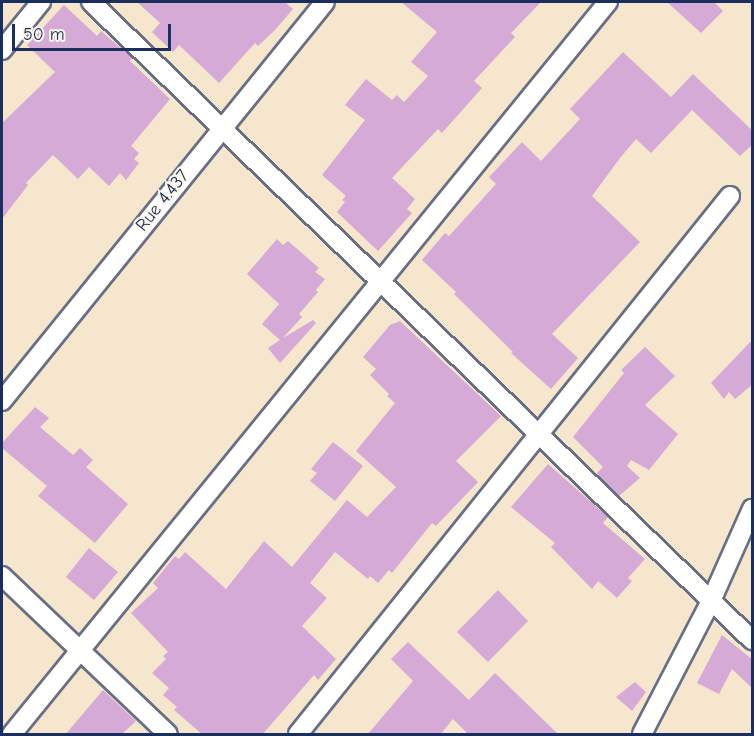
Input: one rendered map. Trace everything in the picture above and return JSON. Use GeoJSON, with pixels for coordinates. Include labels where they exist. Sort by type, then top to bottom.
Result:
{"type":"FeatureCollection","features":[{"type":"Feature","properties":{"kind":"street"},"geometry":{"type":"LineString","coordinates":[[2,50],[41,2]]}},
{"type":"Feature","properties":{"kind":"street"},"geometry":{"type":"LineString","coordinates":[[91,2],[753,640]]}},
{"type":"Feature","properties":{"kind":"street","name":"Rue 4.437"},"geometry":{"type":"LineString","coordinates":[[2,401],[325,2]]}},
{"type":"Feature","properties":{"kind":"street"},"geometry":{"type":"LineString","coordinates":[[12,735],[608,2]]}},
{"type":"Feature","properties":{"kind":"street"},"geometry":{"type":"LineString","coordinates":[[298,735],[730,196]]}},
{"type":"Feature","properties":{"kind":"street"},"geometry":{"type":"LineString","coordinates":[[642,735],[711,601],[753,509]]}},
{"type":"Feature","properties":{"kind":"street"},"geometry":{"type":"LineString","coordinates":[[2,576],[168,735]]}},
{"type":"Feature","properties":{"kind":"building"},"geometry":{"type":"Polygon","coordinates":[[[137,2],[285,2],[293,9],[258,46],[255,43],[219,83],[179,45],[173,52],[152,32],[160,23],[137,2]]]}},
{"type":"Feature","properties":{"kind":"building"},"geometry":{"type":"Polygon","coordinates":[[[401,2],[541,2],[511,33],[515,37],[474,81],[482,88],[442,133],[438,129],[392,178],[415,199],[407,209],[412,213],[378,251],[337,212],[345,202],[342,200],[346,196],[322,175],[365,120],[345,105],[366,79],[392,100],[397,95],[404,102],[428,76],[411,62],[437,32],[401,2]]]}},
{"type":"Feature","properties":{"kind":"building"},"geometry":{"type":"Polygon","coordinates":[[[667,2],[714,2],[723,11],[701,33],[667,2]]]}},
{"type":"Feature","properties":{"kind":"building"},"geometry":{"type":"Polygon","coordinates":[[[64,5],[97,36],[101,31],[132,58],[130,61],[170,99],[131,146],[139,153],[134,159],[139,163],[126,180],[120,173],[109,186],[89,167],[78,179],[53,155],[26,183],[28,185],[2,219],[2,123],[55,72],[27,45],[64,5]]]}},
{"type":"Feature","properties":{"kind":"building"},"geometry":{"type":"Polygon","coordinates":[[[623,52],[671,97],[693,74],[753,131],[753,144],[740,156],[692,110],[651,153],[636,139],[620,158],[592,196],[640,242],[552,334],[578,358],[551,389],[511,353],[513,352],[454,294],[456,292],[422,260],[445,233],[449,236],[496,184],[489,177],[522,142],[541,161],[580,119],[570,109],[623,52]]]}},
{"type":"Feature","properties":{"kind":"building"},"geometry":{"type":"Polygon","coordinates":[[[277,239],[283,245],[288,241],[319,268],[315,272],[325,279],[316,290],[318,292],[299,314],[302,317],[283,338],[313,320],[316,323],[280,363],[268,348],[280,340],[262,324],[279,304],[247,274],[277,239]]]}},
{"type":"Feature","properties":{"kind":"building"},"geometry":{"type":"Polygon","coordinates":[[[400,321],[501,416],[456,461],[478,482],[436,526],[432,523],[392,573],[389,570],[378,583],[370,576],[368,579],[335,552],[310,583],[327,598],[302,626],[336,659],[318,680],[314,675],[262,735],[203,735],[174,710],[177,707],[163,695],[169,688],[152,673],[166,659],[163,656],[168,652],[131,613],[158,588],[153,583],[175,556],[179,559],[185,552],[226,589],[264,541],[292,567],[347,500],[367,517],[396,487],[356,451],[395,403],[370,375],[376,369],[363,357],[390,325],[400,321]]]}},
{"type":"Feature","properties":{"kind":"building"},"geometry":{"type":"Polygon","coordinates":[[[753,339],[753,384],[735,399],[729,392],[724,399],[711,383],[753,339]]]}},
{"type":"Feature","properties":{"kind":"building"},"geometry":{"type":"Polygon","coordinates":[[[645,347],[675,376],[645,405],[678,434],[649,470],[631,460],[627,466],[640,478],[619,496],[596,474],[603,467],[573,437],[624,373],[621,370],[645,347]]]}},
{"type":"Feature","properties":{"kind":"building"},"geometry":{"type":"Polygon","coordinates":[[[35,407],[49,418],[40,427],[73,455],[80,448],[93,460],[86,467],[128,504],[95,543],[38,496],[47,486],[2,448],[2,443],[35,407]]]}},
{"type":"Feature","properties":{"kind":"building"},"geometry":{"type":"Polygon","coordinates":[[[333,442],[363,466],[335,501],[310,481],[317,473],[311,469],[333,442]]]}},
{"type":"Feature","properties":{"kind":"building"},"geometry":{"type":"Polygon","coordinates":[[[548,464],[608,517],[603,523],[645,559],[628,578],[632,581],[617,598],[598,581],[592,589],[551,547],[555,543],[511,507],[548,464]]]}},
{"type":"Feature","properties":{"kind":"building"},"geometry":{"type":"Polygon","coordinates":[[[89,548],[118,572],[94,600],[66,577],[89,548]]]}},
{"type":"Feature","properties":{"kind":"building"},"geometry":{"type":"Polygon","coordinates":[[[498,590],[528,621],[488,662],[457,632],[498,590]]]}},
{"type":"Feature","properties":{"kind":"building"},"geometry":{"type":"Polygon","coordinates":[[[722,635],[753,660],[753,689],[732,669],[719,694],[697,683],[722,635]]]}},
{"type":"Feature","properties":{"kind":"building"},"geometry":{"type":"Polygon","coordinates":[[[408,642],[469,700],[495,673],[559,735],[469,735],[453,719],[440,735],[367,735],[413,681],[391,659],[408,642]]]}},
{"type":"Feature","properties":{"kind":"building"},"geometry":{"type":"Polygon","coordinates":[[[635,682],[646,692],[632,711],[616,697],[635,682]]]}},
{"type":"Feature","properties":{"kind":"building"},"geometry":{"type":"Polygon","coordinates":[[[103,690],[136,721],[121,735],[65,735],[103,690]]]}}]}
